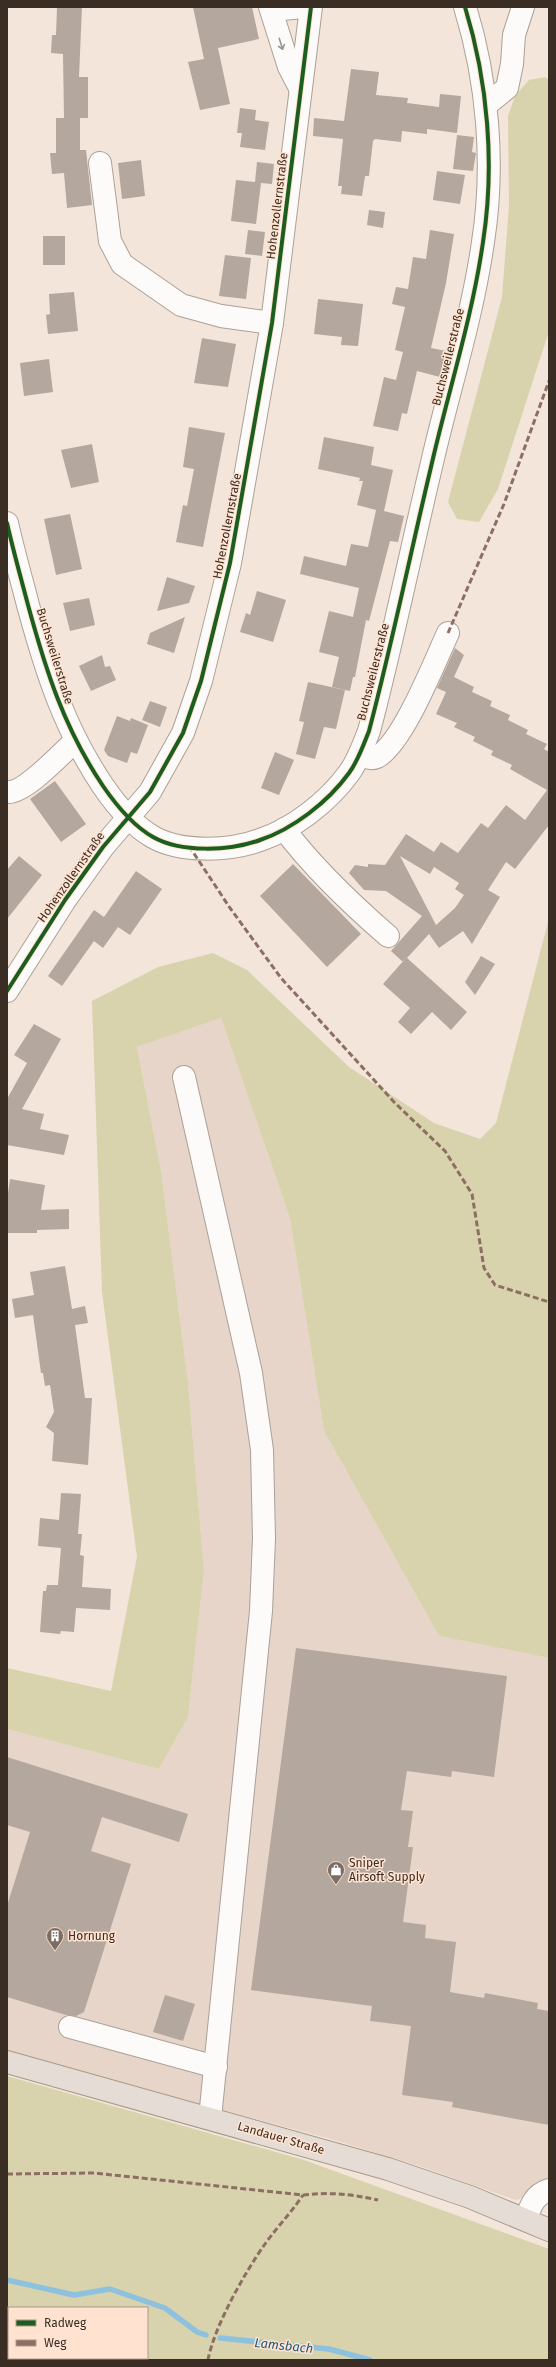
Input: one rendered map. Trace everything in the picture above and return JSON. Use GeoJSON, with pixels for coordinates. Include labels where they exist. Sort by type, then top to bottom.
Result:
{"type":"FeatureCollection","features":[{"type":"Feature","properties":{"kind":"main road","name":"Landauer Straße"},"geometry":{"type":"LineString","coordinates":[[7,2062],[388,2169],[470,2197],[549,2230]]}},
{"type":"Feature","properties":{"kind":"street"},"geometry":{"type":"LineString","coordinates":[[300,88],[289,68],[271,7],[282,9],[304,7]]}},
{"type":"Feature","properties":{"kind":"street","name":"Hohenzollernstraße"},"geometry":{"type":"LineString","coordinates":[[7,991],[65,900],[102,847],[129,818],[150,792],[165,769],[183,733],[201,681],[230,563],[272,323],[287,214],[300,88],[311,7]]}},
{"type":"Feature","properties":{"kind":"street","name":"Buchsweilerstraße"},"geometry":{"type":"LineString","coordinates":[[7,523],[51,687],[75,741],[111,798],[129,818],[154,838],[171,843],[207,848],[246,845],[284,829],[336,790],[349,773],[360,754],[369,731],[431,465],[465,336],[483,242],[488,157],[486,105],[474,36],[465,7]]}},
{"type":"Feature","properties":{"kind":"street"},"geometry":{"type":"LineString","coordinates":[[486,105],[507,88],[511,70],[514,35],[523,7]]}},
{"type":"Feature","properties":{"kind":"street"},"geometry":{"type":"LineString","coordinates":[[100,163],[110,241],[122,264],[181,305],[221,316],[272,323]]}},
{"type":"Feature","properties":{"kind":"street"},"geometry":{"type":"LineString","coordinates":[[360,754],[370,759],[388,749],[413,706],[448,633]]}},
{"type":"Feature","properties":{"kind":"street"},"geometry":{"type":"LineString","coordinates":[[7,792],[11,793],[24,786],[75,741]]}},
{"type":"Feature","properties":{"kind":"street"},"geometry":{"type":"LineString","coordinates":[[284,829],[303,854],[333,886],[388,936]]}},
{"type":"Feature","properties":{"kind":"street"},"geometry":{"type":"LineString","coordinates":[[184,1077],[251,1373],[262,1450],[264,1538],[261,1611],[210,2118]]}},
{"type":"Feature","properties":{"kind":"street"},"geometry":{"type":"LineString","coordinates":[[70,2027],[216,2067]]}},
{"type":"Feature","properties":{"kind":"street"},"geometry":{"type":"LineString","coordinates":[[526,2220],[531,2204],[537,2195],[549,2190]]}},
{"type":"Feature","properties":{"kind":"shaded area"},"geometry":{"type":"Polygon","coordinates":[[[545,77],[549,80],[549,331],[498,489],[479,522],[457,519],[448,502],[502,297],[509,206],[508,116],[515,96],[529,80],[545,77]]]}},
{"type":"Feature","properties":{"kind":"shaded area"},"geometry":{"type":"Polygon","coordinates":[[[549,918],[549,1658],[439,1636],[324,1431],[290,1218],[221,1018],[137,1047],[161,1171],[188,1382],[204,1570],[188,1717],[159,1769],[7,1729],[7,1668],[111,1691],[137,1557],[102,1292],[92,1001],[158,967],[213,953],[247,970],[349,1067],[434,1123],[480,1139],[496,1123],[549,918]]]}},
{"type":"Feature","properties":{"kind":"shaded area"},"geometry":{"type":"Polygon","coordinates":[[[221,1018],[290,1218],[324,1431],[439,1636],[549,1658],[549,2187],[516,2200],[422,2167],[331,2139],[7,2053],[7,1729],[159,1769],[188,1717],[204,1569],[188,1382],[161,1171],[137,1047],[221,1018]]]}},
{"type":"Feature","properties":{"kind":"shaded area"},"geometry":{"type":"Polygon","coordinates":[[[7,2076],[304,2160],[549,2249],[549,2360],[7,2360],[7,2076]]]}},
{"type":"Feature","properties":{"kind":"building"},"geometry":{"type":"Polygon","coordinates":[[[57,7],[82,7],[79,77],[88,77],[88,118],[80,118],[80,150],[86,150],[92,205],[67,208],[64,173],[52,174],[50,153],[56,153],[56,118],[64,118],[63,54],[51,53],[52,35],[56,35],[57,7]]]}},
{"type":"Feature","properties":{"kind":"building"},"geometry":{"type":"Polygon","coordinates":[[[193,7],[252,7],[259,39],[218,48],[230,104],[200,110],[188,62],[204,59],[193,7]]]}},
{"type":"Feature","properties":{"kind":"building"},"geometry":{"type":"Polygon","coordinates":[[[351,69],[379,72],[376,95],[408,98],[407,103],[439,107],[440,94],[461,96],[457,133],[427,129],[427,134],[402,131],[401,142],[375,139],[373,141],[369,176],[365,176],[362,196],[341,194],[342,186],[338,186],[343,139],[313,136],[314,118],[344,121],[351,69]]]}},
{"type":"Feature","properties":{"kind":"building"},"geometry":{"type":"Polygon","coordinates":[[[240,108],[256,110],[255,120],[269,122],[265,150],[240,147],[242,133],[237,133],[240,108]]]}},
{"type":"Feature","properties":{"kind":"building"},"geometry":{"type":"Polygon","coordinates":[[[457,135],[474,137],[472,152],[476,153],[473,171],[453,169],[457,135]]]}},
{"type":"Feature","properties":{"kind":"building"},"geometry":{"type":"Polygon","coordinates":[[[141,160],[145,196],[122,199],[118,163],[141,160]]]}},
{"type":"Feature","properties":{"kind":"building"},"geometry":{"type":"Polygon","coordinates":[[[257,162],[274,164],[272,184],[261,183],[256,224],[231,221],[236,180],[255,182],[257,162]]]}},
{"type":"Feature","properties":{"kind":"building"},"geometry":{"type":"Polygon","coordinates":[[[437,171],[465,175],[460,204],[433,200],[437,171]]]}},
{"type":"Feature","properties":{"kind":"building"},"geometry":{"type":"Polygon","coordinates":[[[369,210],[385,212],[383,228],[367,225],[369,210]]]}},
{"type":"Feature","properties":{"kind":"building"},"geometry":{"type":"Polygon","coordinates":[[[248,230],[265,232],[262,256],[245,254],[248,230]]]}},
{"type":"Feature","properties":{"kind":"building"},"geometry":{"type":"Polygon","coordinates":[[[430,230],[454,234],[446,283],[431,348],[446,351],[440,377],[417,371],[407,414],[402,413],[398,431],[373,426],[384,377],[396,380],[403,352],[395,350],[405,307],[392,304],[396,287],[408,289],[413,257],[426,259],[430,230]]]}},
{"type":"Feature","properties":{"kind":"building"},"geometry":{"type":"Polygon","coordinates":[[[43,236],[65,236],[65,265],[43,265],[43,236]]]}},
{"type":"Feature","properties":{"kind":"building"},"geometry":{"type":"Polygon","coordinates":[[[225,255],[251,258],[246,299],[219,296],[225,255]]]}},
{"type":"Feature","properties":{"kind":"building"},"geometry":{"type":"Polygon","coordinates":[[[74,292],[78,331],[48,334],[46,315],[50,314],[49,294],[74,292]]]}},
{"type":"Feature","properties":{"kind":"building"},"geometry":{"type":"Polygon","coordinates":[[[318,299],[363,304],[358,346],[341,345],[342,337],[314,334],[318,299]]]}},
{"type":"Feature","properties":{"kind":"building"},"geometry":{"type":"Polygon","coordinates":[[[202,338],[236,344],[228,387],[194,383],[202,338]]]}},
{"type":"Feature","properties":{"kind":"building"},"geometry":{"type":"Polygon","coordinates":[[[49,359],[53,392],[24,396],[20,363],[49,359]]]}},
{"type":"Feature","properties":{"kind":"building"},"geometry":{"type":"Polygon","coordinates":[[[189,427],[225,433],[203,547],[176,542],[183,505],[187,506],[194,469],[183,467],[189,427]]]}},
{"type":"Feature","properties":{"kind":"building"},"geometry":{"type":"Polygon","coordinates":[[[324,437],[374,447],[371,465],[393,470],[384,511],[404,516],[398,542],[390,541],[369,621],[366,620],[355,677],[353,677],[350,691],[332,687],[339,657],[319,652],[329,611],[353,617],[359,588],[300,574],[304,556],[346,566],[351,544],[368,547],[376,510],[357,505],[363,481],[359,481],[360,478],[318,469],[324,437]]]}},
{"type":"Feature","properties":{"kind":"building"},"geometry":{"type":"Polygon","coordinates":[[[92,444],[99,482],[71,488],[61,450],[92,444]]]}},
{"type":"Feature","properties":{"kind":"building"},"geometry":{"type":"Polygon","coordinates":[[[70,514],[82,569],[56,575],[44,519],[70,514]]]}},
{"type":"Feature","properties":{"kind":"building"},"geometry":{"type":"Polygon","coordinates":[[[167,577],[195,586],[189,603],[157,611],[167,577]]]}},
{"type":"Feature","properties":{"kind":"building"},"geometry":{"type":"Polygon","coordinates":[[[257,591],[286,600],[273,642],[240,632],[246,613],[250,615],[257,591]]]}},
{"type":"Feature","properties":{"kind":"building"},"geometry":{"type":"Polygon","coordinates":[[[89,598],[95,625],[70,631],[63,603],[89,598]]]}},
{"type":"Feature","properties":{"kind":"building"},"geometry":{"type":"Polygon","coordinates":[[[185,617],[174,653],[147,644],[150,633],[185,617]]]}},
{"type":"Feature","properties":{"kind":"building"},"geometry":{"type":"Polygon","coordinates":[[[455,648],[464,655],[454,677],[474,687],[472,692],[492,701],[490,706],[510,715],[508,720],[528,730],[526,734],[547,744],[544,749],[549,752],[549,825],[515,869],[506,862],[488,890],[500,897],[472,944],[463,931],[439,948],[429,934],[407,958],[467,1012],[451,1030],[432,1012],[411,1034],[398,1022],[410,1008],[383,984],[403,962],[391,951],[422,916],[386,891],[364,890],[349,873],[355,865],[368,867],[368,864],[385,865],[406,834],[434,852],[441,842],[458,853],[481,823],[488,828],[506,805],[525,820],[547,790],[510,769],[512,765],[491,755],[493,751],[473,741],[475,737],[454,727],[457,723],[436,714],[446,692],[437,688],[455,648]],[[400,856],[436,925],[455,908],[464,895],[455,889],[459,883],[434,867],[430,874],[400,856]]]}},
{"type":"Feature","properties":{"kind":"building"},"geometry":{"type":"Polygon","coordinates":[[[102,655],[105,667],[110,666],[116,680],[91,691],[79,666],[102,655]]]}},
{"type":"Feature","properties":{"kind":"building"},"geometry":{"type":"Polygon","coordinates":[[[308,682],[345,690],[336,729],[324,727],[315,759],[296,754],[304,722],[299,721],[308,682]]]}},
{"type":"Feature","properties":{"kind":"building"},"geometry":{"type":"Polygon","coordinates":[[[150,701],[167,707],[160,727],[142,720],[150,701]]]}},
{"type":"Feature","properties":{"kind":"building"},"geometry":{"type":"Polygon","coordinates":[[[117,716],[130,721],[131,718],[148,725],[137,754],[131,752],[127,763],[108,756],[104,750],[117,716]]]}},
{"type":"Feature","properties":{"kind":"building"},"geometry":{"type":"Polygon","coordinates":[[[275,752],[294,760],[279,795],[261,788],[275,752]]]}},
{"type":"Feature","properties":{"kind":"building"},"geometry":{"type":"Polygon","coordinates":[[[55,781],[86,824],[61,842],[30,799],[55,781]]]}},
{"type":"Feature","properties":{"kind":"building"},"geometry":{"type":"Polygon","coordinates":[[[19,856],[42,875],[7,919],[7,870],[19,856]]]}},
{"type":"Feature","properties":{"kind":"building"},"geometry":{"type":"Polygon","coordinates":[[[293,864],[361,934],[327,967],[260,896],[293,864]]]}},
{"type":"Feature","properties":{"kind":"building"},"geometry":{"type":"Polygon","coordinates":[[[136,871],[162,889],[130,935],[118,927],[103,948],[94,941],[62,986],[48,976],[94,910],[104,917],[136,871]]]}},
{"type":"Feature","properties":{"kind":"building"},"geometry":{"type":"Polygon","coordinates":[[[481,956],[495,964],[475,995],[465,982],[481,956]]]}},
{"type":"Feature","properties":{"kind":"building"},"geometry":{"type":"Polygon","coordinates":[[[34,1024],[61,1039],[22,1109],[44,1114],[40,1129],[69,1135],[64,1155],[7,1145],[7,1099],[27,1063],[14,1055],[34,1024]]]}},
{"type":"Feature","properties":{"kind":"building"},"geometry":{"type":"Polygon","coordinates":[[[10,1179],[45,1185],[41,1210],[69,1209],[69,1229],[37,1230],[37,1233],[7,1233],[7,1200],[10,1179]]]}},
{"type":"Feature","properties":{"kind":"building"},"geometry":{"type":"Polygon","coordinates":[[[65,1266],[72,1309],[85,1306],[88,1323],[75,1325],[85,1398],[92,1398],[88,1465],[52,1461],[54,1433],[46,1427],[54,1412],[50,1385],[45,1386],[43,1373],[41,1373],[33,1315],[15,1318],[12,1299],[34,1295],[30,1272],[65,1266]]]}},
{"type":"Feature","properties":{"kind":"building"},"geometry":{"type":"Polygon","coordinates":[[[61,1493],[81,1494],[78,1534],[82,1534],[80,1555],[84,1556],[82,1587],[111,1589],[110,1610],[76,1608],[74,1632],[61,1631],[60,1634],[40,1632],[43,1591],[46,1591],[47,1585],[58,1585],[61,1548],[38,1546],[40,1518],[59,1520],[61,1493]]]}},
{"type":"Feature","properties":{"kind":"building","name":"Sniper Airsoft Supply"},"geometry":{"type":"Polygon","coordinates":[[[296,1648],[507,1676],[494,1777],[452,1771],[451,1777],[407,1771],[401,1810],[413,1811],[408,1847],[413,1847],[403,1922],[426,1925],[425,1938],[456,1942],[450,1992],[484,1998],[485,1993],[538,2003],[537,2009],[549,2011],[549,2125],[452,2107],[453,2102],[402,2095],[411,2026],[370,2021],[372,2006],[251,1990],[296,1648]]]}},
{"type":"Feature","properties":{"kind":"building","name":"Hornung"},"geometry":{"type":"Polygon","coordinates":[[[7,1757],[188,1814],[179,1842],[102,1817],[91,1851],[131,1864],[84,2012],[76,2016],[66,2015],[7,1997],[7,1906],[30,1832],[7,1825],[7,1757]]]}},
{"type":"Feature","properties":{"kind":"building"},"geometry":{"type":"Polygon","coordinates":[[[165,1995],[195,2004],[183,2041],[153,2032],[165,1995]]]}},
{"type":"Feature","properties":{"kind":"waterway","name":"Lamsbach"},"geometry":{"type":"LineString","coordinates":[[7,2280],[74,2295],[110,2289],[165,2308],[197,2332],[206,2335]]}},
{"type":"Feature","properties":{"kind":"waterway","name":"Lamsbach"},"geometry":{"type":"LineString","coordinates":[[220,2338],[329,2349],[370,2360]]}},
{"type":"Feature","properties":{"kind":"marked path"},"geometry":{"type":"LineString","coordinates":[[448,633],[504,504],[549,381]]}},
{"type":"Feature","properties":{"kind":"marked path"},"geometry":{"type":"LineString","coordinates":[[189,846],[230,908],[281,978],[395,1103],[445,1151],[472,1194],[484,1268],[495,1285],[549,1302]]}},
{"type":"Feature","properties":{"kind":"marked path"},"geometry":{"type":"LineString","coordinates":[[7,2174],[94,2173],[303,2195],[349,2195],[378,2200]]}},
{"type":"Feature","properties":{"kind":"marked path"},"geometry":{"type":"LineString","coordinates":[[208,2360],[211,2347],[223,2316],[248,2269],[265,2244],[303,2195]]}},
{"type":"Feature","properties":{"kind":"cycle path"},"geometry":{"type":"LineString","coordinates":[[7,991],[65,900],[103,847],[150,792],[183,733],[201,681],[230,563],[272,323],[311,7]]}},
{"type":"Feature","properties":{"kind":"cycle path"},"geometry":{"type":"LineString","coordinates":[[7,523],[14,554],[42,653],[49,676],[67,721],[77,743],[103,786],[113,800],[138,827],[153,837],[177,846],[206,849],[248,844],[272,835],[297,822],[320,804],[340,784],[355,763],[369,731],[423,500],[473,299],[483,242],[487,213],[489,154],[487,124],[479,65],[473,35],[465,7]]}},
{"type":"Feature","properties":{"kind":"place","name":"Sniper Airsoft Supply"},"geometry":{"type":"Point","coordinates":[336,1885]}},
{"type":"Feature","properties":{"kind":"place","name":"Hornung"},"geometry":{"type":"Point","coordinates":[55,1951]}}]}
